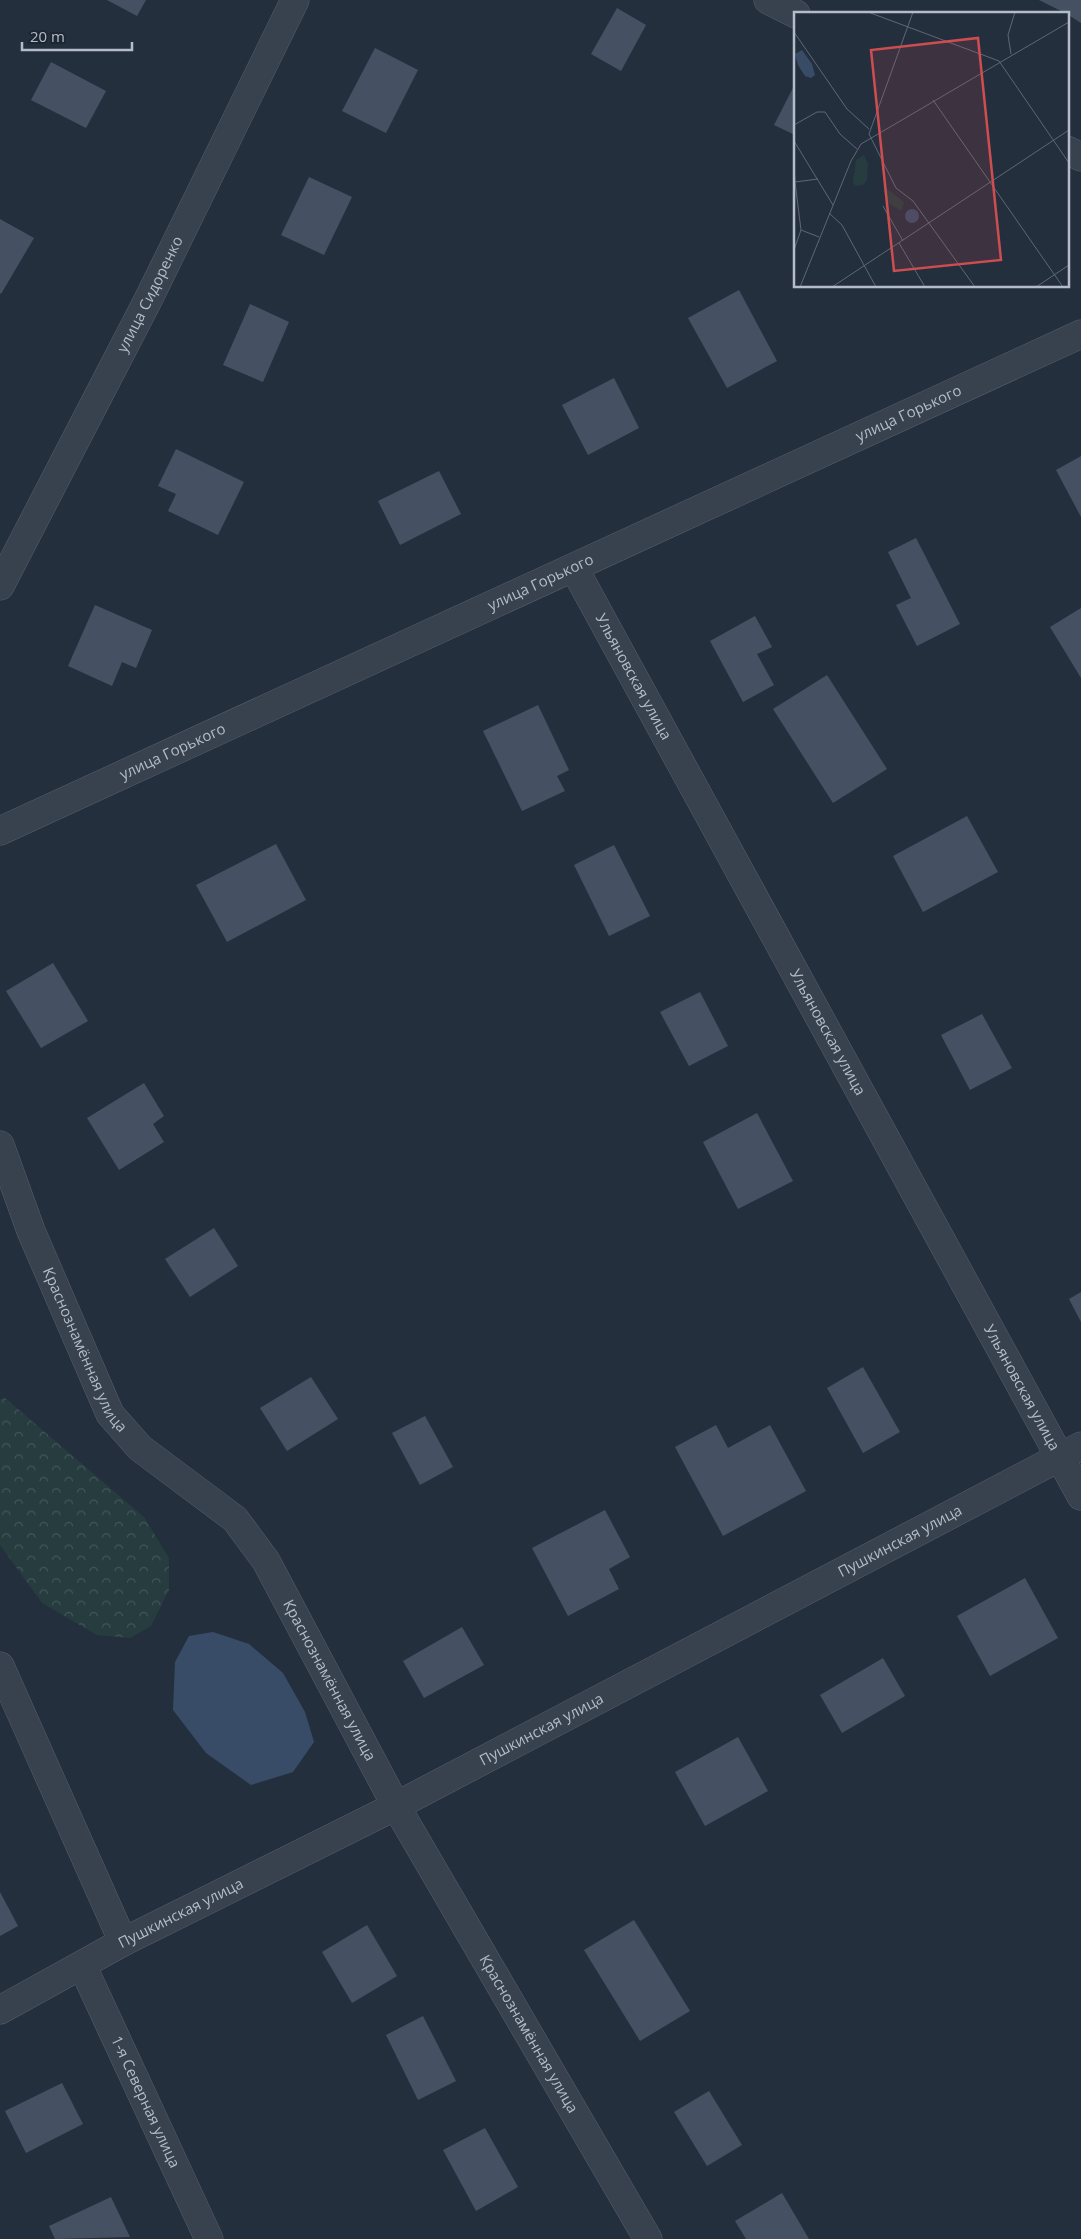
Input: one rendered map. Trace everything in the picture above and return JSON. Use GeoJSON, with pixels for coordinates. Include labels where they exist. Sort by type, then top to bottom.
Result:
{"type":"FeatureCollection","features":[{"type":"Feature","properties":{"kind":"street","name":"улица Сидоренко"},"geometry":{"type":"LineString","coordinates":[[0,586],[148,300],[295,0]]}},
{"type":"Feature","properties":{"kind":"street"},"geometry":{"type":"LineString","coordinates":[[768,0],[794,13]]}},
{"type":"Feature","properties":{"kind":"street"},"geometry":{"type":"LineString","coordinates":[[1068,150],[1081,157]]}},
{"type":"Feature","properties":{"kind":"street","name":"улица Горького"},"geometry":{"type":"LineString","coordinates":[[0,831],[1081,334]]}},
{"type":"Feature","properties":{"kind":"street","name":"Ульяновская улица"},"geometry":{"type":"LineString","coordinates":[[574,568],[1070,1452],[1081,1496]]}},
{"type":"Feature","properties":{"kind":"street","name":"Краснознамённая улица"},"geometry":{"type":"LineString","coordinates":[[0,1145],[31,1231],[110,1414],[140,1448],[235,1519],[266,1561],[396,1806],[648,2239]]}},
{"type":"Feature","properties":{"kind":"street","name":"Пушкинская улица"},"geometry":{"type":"LineString","coordinates":[[0,2010],[123,1942],[396,1806],[1070,1452]]}},
{"type":"Feature","properties":{"kind":"street"},"geometry":{"type":"LineString","coordinates":[[0,1666],[123,1942]]}},
{"type":"Feature","properties":{"kind":"street","name":"1-я Северная улица"},"geometry":{"type":"LineString","coordinates":[[82,1965],[209,2239]]}},
{"type":"Feature","properties":{"kind":"green space"},"geometry":{"type":"Polygon","coordinates":[[[5,1398],[144,1517],[169,1558],[169,1590],[151,1626],[130,1638],[97,1635],[42,1603],[0,1545],[0,1399],[5,1398]]]}},
{"type":"Feature","properties":{"kind":"water"},"geometry":{"type":"Polygon","coordinates":[[[213,1632],[249,1644],[283,1673],[305,1712],[314,1742],[293,1772],[251,1785],[206,1753],[173,1710],[175,1662],[189,1636],[213,1632]]]}},
{"type":"Feature","properties":{"kind":"building"},"geometry":{"type":"Polygon","coordinates":[[[107,0],[146,0],[137,16],[107,0]]]}},
{"type":"Feature","properties":{"kind":"building"},"geometry":{"type":"Polygon","coordinates":[[[1039,0],[1081,0],[1081,23],[1068,15],[1068,12],[1063,12],[1039,0]]]}},
{"type":"Feature","properties":{"kind":"building"},"geometry":{"type":"Polygon","coordinates":[[[617,8],[646,25],[621,71],[591,54],[617,8]]]}},
{"type":"Feature","properties":{"kind":"building"},"geometry":{"type":"Polygon","coordinates":[[[375,48],[418,70],[386,133],[342,111],[375,48]]]}},
{"type":"Feature","properties":{"kind":"building"},"geometry":{"type":"Polygon","coordinates":[[[51,62],[106,91],[86,128],[31,100],[51,62]]]}},
{"type":"Feature","properties":{"kind":"building"},"geometry":{"type":"Polygon","coordinates":[[[794,86],[794,135],[774,125],[794,86]]]}},
{"type":"Feature","properties":{"kind":"building"},"geometry":{"type":"Polygon","coordinates":[[[309,177],[352,197],[324,255],[281,235],[309,177]]]}},
{"type":"Feature","properties":{"kind":"building"},"geometry":{"type":"Polygon","coordinates":[[[0,219],[34,238],[1,294],[0,293],[0,219]]]}},
{"type":"Feature","properties":{"kind":"building"},"geometry":{"type":"Polygon","coordinates":[[[739,290],[777,361],[727,388],[688,318],[739,290]]]}},
{"type":"Feature","properties":{"kind":"building"},"geometry":{"type":"Polygon","coordinates":[[[250,304],[289,322],[263,382],[223,365],[250,304]]]}},
{"type":"Feature","properties":{"kind":"building"},"geometry":{"type":"Polygon","coordinates":[[[614,378],[639,428],[588,455],[562,405],[614,378]]]}},
{"type":"Feature","properties":{"kind":"building"},"geometry":{"type":"Polygon","coordinates":[[[176,449],[244,482],[218,535],[168,511],[176,494],[158,486],[176,449]]]}},
{"type":"Feature","properties":{"kind":"building"},"geometry":{"type":"Polygon","coordinates":[[[1081,456],[1081,517],[1056,470],[1081,456]]]}},
{"type":"Feature","properties":{"kind":"building"},"geometry":{"type":"Polygon","coordinates":[[[439,471],[461,514],[400,545],[378,501],[439,471]]]}},
{"type":"Feature","properties":{"kind":"building"},"geometry":{"type":"Polygon","coordinates":[[[916,538],[960,624],[917,646],[896,605],[911,598],[888,552],[916,538]]]}},
{"type":"Feature","properties":{"kind":"building"},"geometry":{"type":"Polygon","coordinates":[[[95,605],[152,630],[136,668],[122,662],[112,686],[68,666],[95,605]]]}},
{"type":"Feature","properties":{"kind":"building"},"geometry":{"type":"Polygon","coordinates":[[[1081,608],[1081,678],[1050,627],[1081,608]]]}},
{"type":"Feature","properties":{"kind":"building"},"geometry":{"type":"Polygon","coordinates":[[[755,616],[772,647],[757,654],[774,685],[743,702],[710,641],[755,616]]]}},
{"type":"Feature","properties":{"kind":"building"},"geometry":{"type":"Polygon","coordinates":[[[827,675],[887,769],[833,803],[773,709],[827,675]]]}},
{"type":"Feature","properties":{"kind":"building"},"geometry":{"type":"Polygon","coordinates":[[[538,705],[569,770],[557,776],[565,791],[522,811],[483,731],[538,705]]]}},
{"type":"Feature","properties":{"kind":"building"},"geometry":{"type":"Polygon","coordinates":[[[967,816],[998,872],[923,912],[893,856],[967,816]]]}},
{"type":"Feature","properties":{"kind":"building"},"geometry":{"type":"Polygon","coordinates":[[[276,844],[306,900],[227,942],[196,885],[276,844]]]}},
{"type":"Feature","properties":{"kind":"building"},"geometry":{"type":"Polygon","coordinates":[[[614,845],[650,916],[609,936],[574,865],[614,845]]]}},
{"type":"Feature","properties":{"kind":"building"},"geometry":{"type":"Polygon","coordinates":[[[53,963],[88,1021],[41,1048],[6,991],[53,963]]]}},
{"type":"Feature","properties":{"kind":"building"},"geometry":{"type":"Polygon","coordinates":[[[700,992],[728,1046],[689,1066],[660,1012],[700,992]]]}},
{"type":"Feature","properties":{"kind":"building"},"geometry":{"type":"Polygon","coordinates":[[[982,1014],[1012,1068],[970,1090],[941,1035],[982,1014]]]}},
{"type":"Feature","properties":{"kind":"building"},"geometry":{"type":"Polygon","coordinates":[[[144,1083],[164,1116],[153,1124],[164,1142],[119,1170],[87,1118],[144,1083]]]}},
{"type":"Feature","properties":{"kind":"building"},"geometry":{"type":"Polygon","coordinates":[[[757,1113],[793,1181],[738,1209],[703,1142],[757,1113]]]}},
{"type":"Feature","properties":{"kind":"building"},"geometry":{"type":"Polygon","coordinates":[[[214,1228],[238,1266],[190,1297],[165,1259],[214,1228]]]}},
{"type":"Feature","properties":{"kind":"building"},"geometry":{"type":"Polygon","coordinates":[[[1081,1292],[1081,1322],[1069,1299],[1081,1292]]]}},
{"type":"Feature","properties":{"kind":"building"},"geometry":{"type":"Polygon","coordinates":[[[863,1367],[900,1432],[863,1453],[827,1388],[863,1367]]]}},
{"type":"Feature","properties":{"kind":"building"},"geometry":{"type":"Polygon","coordinates":[[[311,1377],[338,1419],[287,1451],[260,1408],[311,1377]]]}},
{"type":"Feature","properties":{"kind":"building"},"geometry":{"type":"Polygon","coordinates":[[[425,1416],[453,1467],[420,1485],[392,1433],[425,1416]]]}},
{"type":"Feature","properties":{"kind":"building"},"geometry":{"type":"Polygon","coordinates":[[[716,1425],[728,1448],[770,1425],[806,1491],[723,1536],[675,1447],[716,1425]]]}},
{"type":"Feature","properties":{"kind":"building"},"geometry":{"type":"Polygon","coordinates":[[[605,1510],[630,1557],[609,1569],[619,1589],[568,1616],[532,1548],[605,1510]]]}},
{"type":"Feature","properties":{"kind":"building"},"geometry":{"type":"Polygon","coordinates":[[[1025,1578],[1058,1638],[990,1676],[957,1616],[1025,1578]]]}},
{"type":"Feature","properties":{"kind":"building"},"geometry":{"type":"Polygon","coordinates":[[[462,1627],[484,1665],[424,1698],[403,1661],[462,1627]]]}},
{"type":"Feature","properties":{"kind":"building"},"geometry":{"type":"Polygon","coordinates":[[[883,1658],[905,1696],[842,1733],[820,1695],[883,1658]]]}},
{"type":"Feature","properties":{"kind":"building"},"geometry":{"type":"Polygon","coordinates":[[[738,1737],[768,1791],[705,1826],[675,1772],[738,1737]]]}},
{"type":"Feature","properties":{"kind":"building"},"geometry":{"type":"Polygon","coordinates":[[[0,1892],[18,1926],[0,1936],[0,1892]]]}},
{"type":"Feature","properties":{"kind":"building"},"geometry":{"type":"Polygon","coordinates":[[[634,1920],[690,2011],[640,2041],[584,1950],[634,1920]]]}},
{"type":"Feature","properties":{"kind":"building"},"geometry":{"type":"Polygon","coordinates":[[[367,1925],[397,1976],[352,2003],[322,1952],[367,1925]]]}},
{"type":"Feature","properties":{"kind":"building"},"geometry":{"type":"Polygon","coordinates":[[[423,2016],[456,2081],[418,2100],[386,2035],[423,2016]]]}},
{"type":"Feature","properties":{"kind":"building"},"geometry":{"type":"Polygon","coordinates":[[[62,2083],[83,2124],[26,2153],[5,2111],[62,2083]]]}},
{"type":"Feature","properties":{"kind":"building"},"geometry":{"type":"Polygon","coordinates":[[[709,2091],[742,2145],[707,2166],[674,2112],[709,2091]]]}},
{"type":"Feature","properties":{"kind":"building"},"geometry":{"type":"Polygon","coordinates":[[[485,2128],[518,2187],[476,2211],[443,2150],[485,2128]]]}},
{"type":"Feature","properties":{"kind":"building"},"geometry":{"type":"Polygon","coordinates":[[[782,2193],[809,2239],[746,2239],[735,2221],[782,2193]]]}},
{"type":"Feature","properties":{"kind":"building"},"geometry":{"type":"Polygon","coordinates":[[[111,2197],[130,2237],[55,2239],[49,2226],[111,2197]]]}}]}
